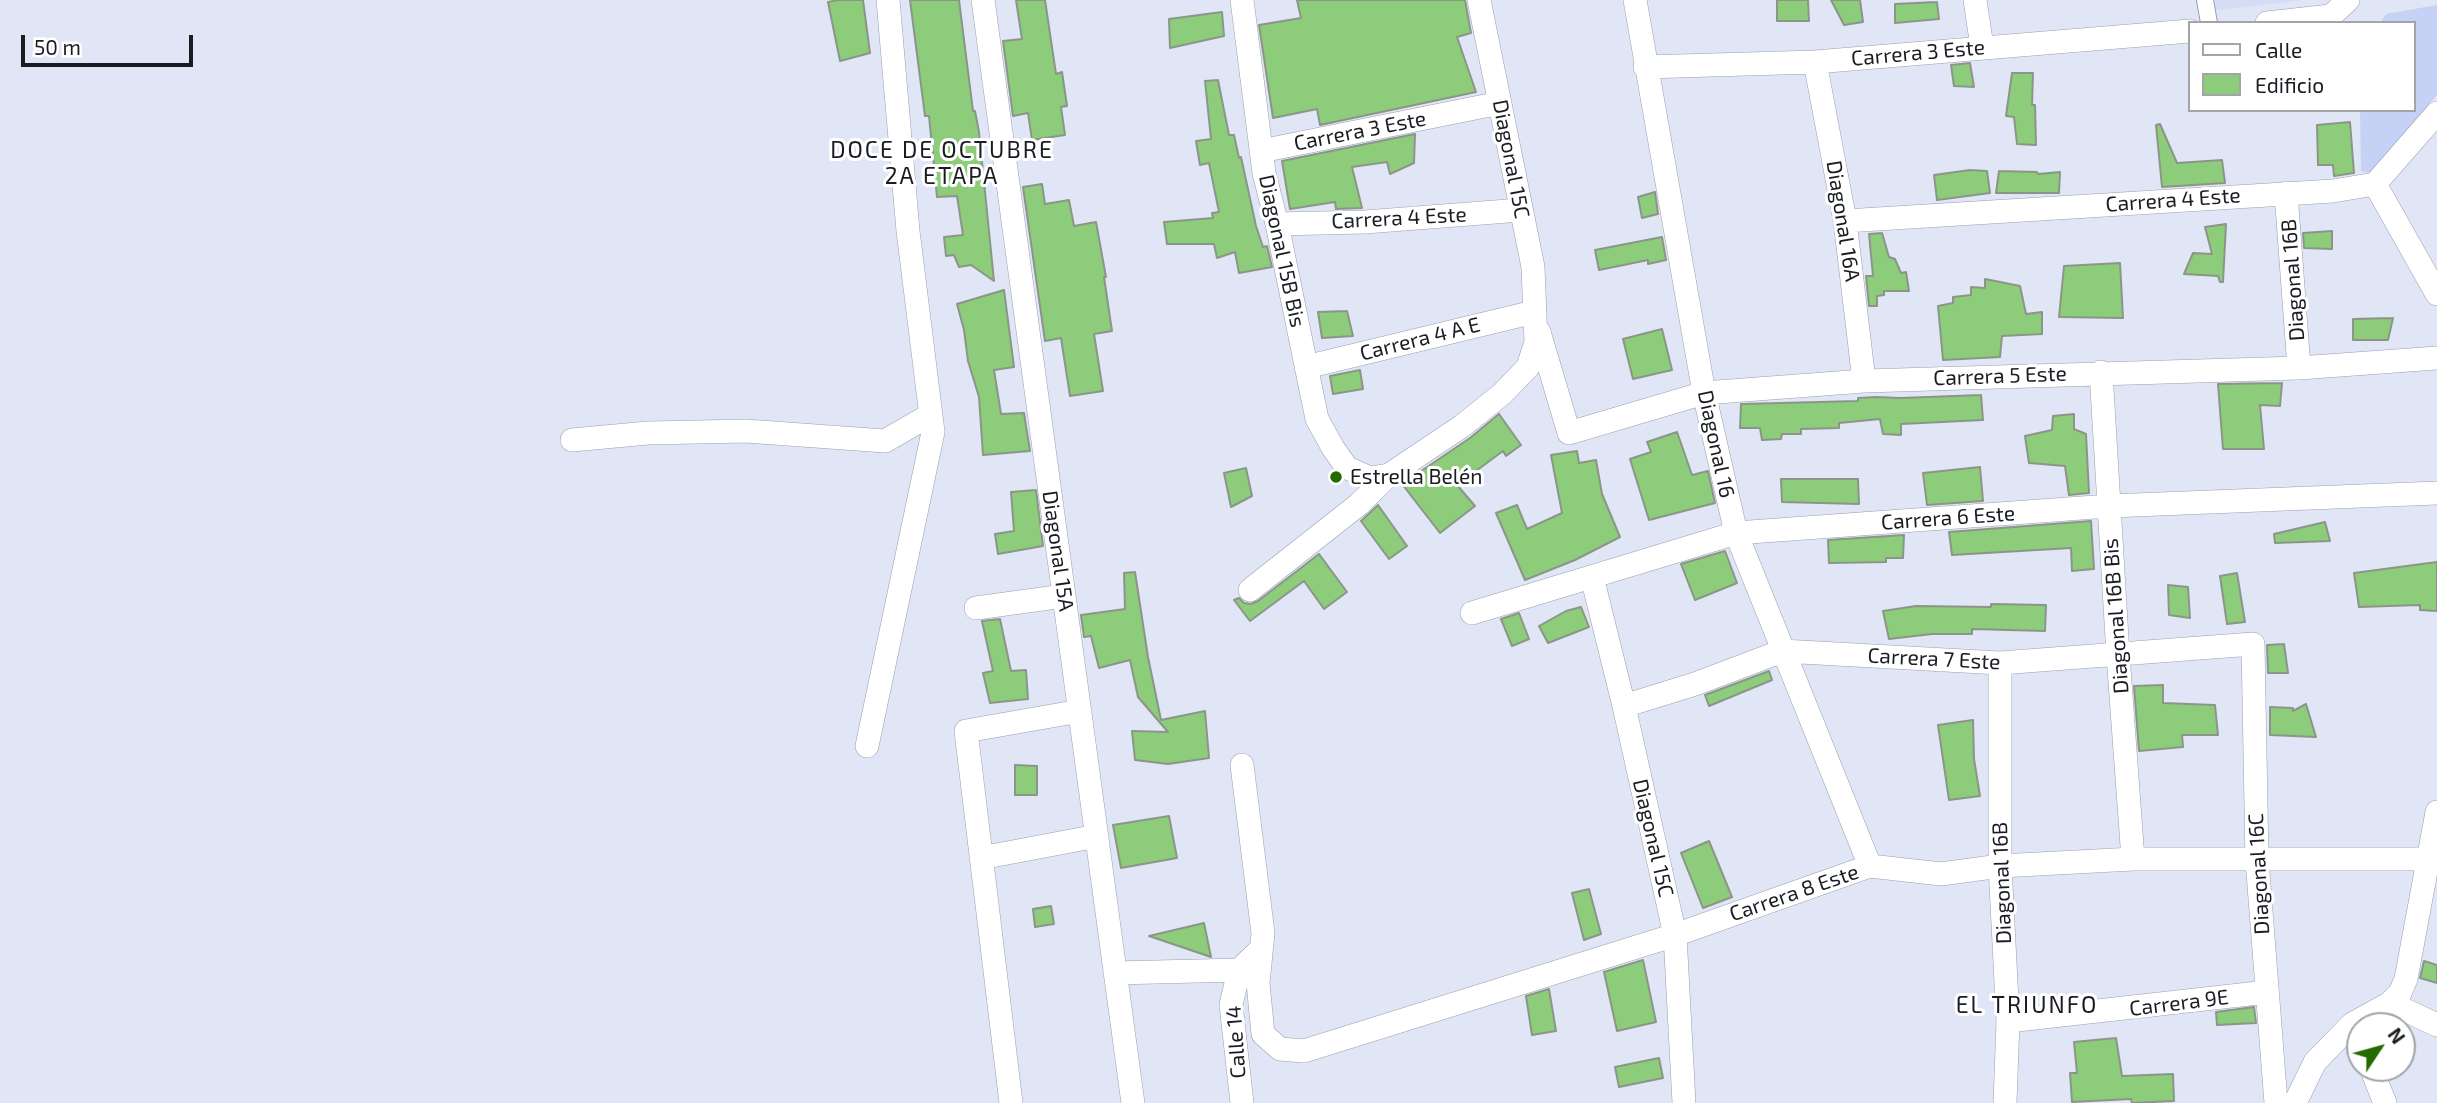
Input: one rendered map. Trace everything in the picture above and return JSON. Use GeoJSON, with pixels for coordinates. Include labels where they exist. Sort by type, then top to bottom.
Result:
{"type":"FeatureCollection","features":[{"type":"Feature","properties":{"kind":"street"},"geometry":{"type":"LineString","coordinates":[[867,747],[933,432],[908,232],[888,0]]}},
{"type":"Feature","properties":{"kind":"street","name":"Diagonal 15A"},"geometry":{"type":"LineString","coordinates":[[983,0],[1133,1103]]}},
{"type":"Feature","properties":{"kind":"street","name":"Diagonal 15B Bis"},"geometry":{"type":"LineString","coordinates":[[1242,0],[1264,173],[1317,419],[1348,468],[1380,476]]}},
{"type":"Feature","properties":{"kind":"street","name":"Diagonal 15C"},"geometry":{"type":"LineString","coordinates":[[1380,476],[1462,426],[1502,394],[1528,367],[1536,342],[1532,267],[1479,0]]}},
{"type":"Feature","properties":{"kind":"street","name":"Diagonal 16"},"geometry":{"type":"LineString","coordinates":[[1635,0],[1704,393],[1736,533],[1870,866]]}},
{"type":"Feature","properties":{"kind":"street"},"geometry":{"type":"LineString","coordinates":[[1975,0],[1982,47]]}},
{"type":"Feature","properties":{"kind":"street"},"geometry":{"type":"LineString","coordinates":[[2204,0],[2209,21]]}},
{"type":"Feature","properties":{"kind":"street"},"geometry":{"type":"LineString","coordinates":[[2285,21],[2331,16],[2348,0]]}},
{"type":"Feature","properties":{"kind":"street","name":"Carrera 3 Este"},"geometry":{"type":"LineString","coordinates":[[1646,67],[1815,62],[2188,31]]}},
{"type":"Feature","properties":{"kind":"street","name":"Diagonal 16A"},"geometry":{"type":"LineString","coordinates":[[1815,62],[1845,221],[1864,381]]}},
{"type":"Feature","properties":{"kind":"street","name":"Carrera 3 Este"},"geometry":{"type":"LineString","coordinates":[[1261,151],[1500,103]]}},
{"type":"Feature","properties":{"kind":"street"},"geometry":{"type":"LineString","coordinates":[[2437,113],[2375,184],[2437,294]]}},
{"type":"Feature","properties":{"kind":"street","name":"Carrera 4 Este"},"geometry":{"type":"LineString","coordinates":[[1845,221],[2333,191],[2375,184]]}},
{"type":"Feature","properties":{"kind":"street","name":"Diagonal 16B"},"geometry":{"type":"LineString","coordinates":[[2286,193],[2300,368]]}},
{"type":"Feature","properties":{"kind":"street","name":"Carrera 4 Este"},"geometry":{"type":"LineString","coordinates":[[1277,224],[1365,222],[1521,210]]}},
{"type":"Feature","properties":{"kind":"street","name":"Diagonal 15C"},"geometry":{"type":"LineString","coordinates":[[1534,315],[1569,433]]}},
{"type":"Feature","properties":{"kind":"street","name":"Carrera 4 A E"},"geometry":{"type":"LineString","coordinates":[[1306,367],[1534,315]]}},
{"type":"Feature","properties":{"kind":"street","name":"Carrera 5 Este"},"geometry":{"type":"LineString","coordinates":[[1569,433],[1704,393],[1864,381],[2300,368],[2437,358]]}},
{"type":"Feature","properties":{"kind":"street","name":"Diagonal 16B Bis"},"geometry":{"type":"LineString","coordinates":[[2101,372],[2133,859]]}},
{"type":"Feature","properties":{"kind":"street"},"geometry":{"type":"LineString","coordinates":[[572,440],[648,433],[746,431],[885,441],[930,415]]}},
{"type":"Feature","properties":{"kind":"street"},"geometry":{"type":"LineString","coordinates":[[1251,590],[1358,505],[1380,476]]}},
{"type":"Feature","properties":{"kind":"street","name":"Carrera 6 Este"},"geometry":{"type":"LineString","coordinates":[[1472,613],[1736,533],[2109,506],[2437,492]]}},
{"type":"Feature","properties":{"kind":"street","name":"Diagonal 15C"},"geometry":{"type":"LineString","coordinates":[[1592,578],[1624,706],[1675,934],[1684,1103]]}},
{"type":"Feature","properties":{"kind":"street"},"geometry":{"type":"LineString","coordinates":[[976,608],[1064,596]]}},
{"type":"Feature","properties":{"kind":"street","name":"Carrera 7 Este"},"geometry":{"type":"LineString","coordinates":[[1624,706],[1695,684],[1782,651],[2000,663],[2253,644]]}},
{"type":"Feature","properties":{"kind":"street","name":"Diagonal 16C"},"geometry":{"type":"LineString","coordinates":[[2253,644],[2257,860],[2276,1103]]}},
{"type":"Feature","properties":{"kind":"street","name":"Diagonal 16B"},"geometry":{"type":"LineString","coordinates":[[2000,663],[2000,866],[2008,1021],[2005,1103]]}},
{"type":"Feature","properties":{"kind":"street"},"geometry":{"type":"LineString","coordinates":[[1011,1103],[966,731],[1080,711]]}},
{"type":"Feature","properties":{"kind":"street"},"geometry":{"type":"LineString","coordinates":[[1115,973],[1239,970],[1261,948],[1263,933],[1242,765]]}},
{"type":"Feature","properties":{"kind":"street"},"geometry":{"type":"LineString","coordinates":[[2380,1012],[2399,993],[2406,979],[2437,812]]}},
{"type":"Feature","properties":{"kind":"street"},"geometry":{"type":"LineString","coordinates":[[981,858],[1097,836]]}},
{"type":"Feature","properties":{"kind":"street","name":"Carrera 8 Este"},"geometry":{"type":"LineString","coordinates":[[1261,948],[1258,983],[1263,1034],[1280,1049],[1304,1051],[1675,934],[1870,866],[1941,874],[2000,866],[2133,859],[2429,859]]}},
{"type":"Feature","properties":{"kind":"street","name":"Calle 14"},"geometry":{"type":"LineString","coordinates":[[1239,970],[1231,1005],[1242,1103]]}},
{"type":"Feature","properties":{"kind":"street","name":"Carrera 9E"},"geometry":{"type":"LineString","coordinates":[[2008,1021],[2267,992]]}},
{"type":"Feature","properties":{"kind":"street"},"geometry":{"type":"LineString","coordinates":[[2390,1003],[2437,1025]]}},
{"type":"Feature","properties":{"kind":"street"},"geometry":{"type":"LineString","coordinates":[[2295,1103],[2315,1062],[2346,1041]]}},
{"type":"Feature","properties":{"kind":"street"},"geometry":{"type":"LineString","coordinates":[[2377,1082],[2385,1103]]}},
{"type":"Feature","properties":{"kind":"shaded area"},"geometry":{"type":"Polygon","coordinates":[[[2211,0],[2303,0],[2213,11],[2211,0]]]}},
{"type":"Feature","properties":{"kind":"shaded area"},"geometry":{"type":"Polygon","coordinates":[[[2437,5],[2437,95],[2371,173],[2361,171],[2360,112],[2416,112],[2416,21],[2381,21],[2386,14],[2437,5]]]}},
{"type":"Feature","properties":{"kind":"building"},"geometry":{"type":"Polygon","coordinates":[[[863,0],[870,53],[840,61],[828,2],[863,0]]]}},
{"type":"Feature","properties":{"kind":"building"},"geometry":{"type":"Polygon","coordinates":[[[910,0],[959,0],[973,111],[979,132],[994,281],[971,265],[959,267],[954,255],[946,256],[944,237],[963,235],[957,196],[937,197],[929,116],[925,116],[910,0]]]}},
{"type":"Feature","properties":{"kind":"building"},"geometry":{"type":"Polygon","coordinates":[[[1016,0],[1045,0],[1056,74],[1062,72],[1067,106],[1061,107],[1065,135],[1032,140],[1028,113],[1013,116],[1003,41],[1022,39],[1016,0]]]}},
{"type":"Feature","properties":{"kind":"building"},"geometry":{"type":"Polygon","coordinates":[[[1297,0],[1465,0],[1471,33],[1457,37],[1476,92],[1320,125],[1317,109],[1273,118],[1259,25],[1301,18],[1297,0]]]}},
{"type":"Feature","properties":{"kind":"building"},"geometry":{"type":"Polygon","coordinates":[[[1777,0],[1808,0],[1809,21],[1777,21],[1777,0]]]}},
{"type":"Feature","properties":{"kind":"building"},"geometry":{"type":"Polygon","coordinates":[[[1831,0],[1860,0],[1863,22],[1844,25],[1831,0]]]}},
{"type":"Feature","properties":{"kind":"building"},"geometry":{"type":"Polygon","coordinates":[[[1937,2],[1939,19],[1895,23],[1895,4],[1937,2]]]}},
{"type":"Feature","properties":{"kind":"building"},"geometry":{"type":"Polygon","coordinates":[[[1222,12],[1224,36],[1170,48],[1169,19],[1222,12]]]}},
{"type":"Feature","properties":{"kind":"building"},"geometry":{"type":"Polygon","coordinates":[[[1970,63],[1974,87],[1954,86],[1951,65],[1970,63]]]}},
{"type":"Feature","properties":{"kind":"building"},"geometry":{"type":"Polygon","coordinates":[[[2012,73],[2033,73],[2032,105],[2035,105],[2036,145],[2017,144],[2014,117],[2006,116],[2012,73]]]}},
{"type":"Feature","properties":{"kind":"building"},"geometry":{"type":"Polygon","coordinates":[[[1218,80],[1229,135],[1234,135],[1256,226],[1263,247],[1267,246],[1272,267],[1239,273],[1235,252],[1217,258],[1214,244],[1167,244],[1164,222],[1213,218],[1212,213],[1219,212],[1209,163],[1200,165],[1196,141],[1211,139],[1205,81],[1218,80]]]}},
{"type":"Feature","properties":{"kind":"building"},"geometry":{"type":"Polygon","coordinates":[[[2350,122],[2354,173],[2334,176],[2333,165],[2318,165],[2317,125],[2350,122]]]}},
{"type":"Feature","properties":{"kind":"building"},"geometry":{"type":"Polygon","coordinates":[[[2160,124],[2177,163],[2222,160],[2225,183],[2162,187],[2156,125],[2160,124]]]}},
{"type":"Feature","properties":{"kind":"building"},"geometry":{"type":"Polygon","coordinates":[[[1415,134],[1414,163],[1390,174],[1387,162],[1352,167],[1362,208],[1336,209],[1335,202],[1290,209],[1282,161],[1415,134]]]}},
{"type":"Feature","properties":{"kind":"building"},"geometry":{"type":"Polygon","coordinates":[[[1970,170],[1987,171],[1990,193],[1937,200],[1934,175],[1970,170]]]}},
{"type":"Feature","properties":{"kind":"building"},"geometry":{"type":"Polygon","coordinates":[[[1999,171],[2038,174],[2060,172],[2059,193],[1996,193],[1999,171]]]}},
{"type":"Feature","properties":{"kind":"building"},"geometry":{"type":"Polygon","coordinates":[[[1042,184],[1045,204],[1069,200],[1074,226],[1096,222],[1112,331],[1094,334],[1103,391],[1070,396],[1061,338],[1045,341],[1023,187],[1042,184]]]}},
{"type":"Feature","properties":{"kind":"building"},"geometry":{"type":"Polygon","coordinates":[[[1655,192],[1658,214],[1642,218],[1638,197],[1655,192]]]}},
{"type":"Feature","properties":{"kind":"building"},"geometry":{"type":"Polygon","coordinates":[[[2226,224],[2223,282],[2220,282],[2218,276],[2184,274],[2193,253],[2212,254],[2205,227],[2226,224]]]}},
{"type":"Feature","properties":{"kind":"building"},"geometry":{"type":"Polygon","coordinates":[[[2332,231],[2332,249],[2304,248],[2303,233],[2332,231]]]}},
{"type":"Feature","properties":{"kind":"building"},"geometry":{"type":"Polygon","coordinates":[[[1882,233],[1889,257],[1895,259],[1901,273],[1906,272],[1909,291],[1884,291],[1884,295],[1877,296],[1877,306],[1869,306],[1866,276],[1873,276],[1869,234],[1882,233]]]}},
{"type":"Feature","properties":{"kind":"building"},"geometry":{"type":"Polygon","coordinates":[[[1662,237],[1666,260],[1648,264],[1648,260],[1599,270],[1595,250],[1662,237]]]}},
{"type":"Feature","properties":{"kind":"building"},"geometry":{"type":"Polygon","coordinates":[[[2120,263],[2123,318],[2059,317],[2064,266],[2120,263]]]}},
{"type":"Feature","properties":{"kind":"building"},"geometry":{"type":"Polygon","coordinates":[[[1985,279],[2020,286],[2026,314],[2042,312],[2042,334],[2002,336],[2000,357],[1943,360],[1938,306],[1953,303],[1953,297],[1971,295],[1971,287],[1985,288],[1985,279]]]}},
{"type":"Feature","properties":{"kind":"building"},"geometry":{"type":"Polygon","coordinates":[[[1004,290],[1014,367],[994,370],[1001,414],[1024,413],[1030,451],[983,455],[979,397],[968,361],[957,304],[1004,290]]]}},
{"type":"Feature","properties":{"kind":"building"},"geometry":{"type":"Polygon","coordinates":[[[1347,311],[1353,336],[1322,338],[1318,312],[1347,311]]]}},
{"type":"Feature","properties":{"kind":"building"},"geometry":{"type":"Polygon","coordinates":[[[2393,318],[2388,340],[2353,340],[2353,319],[2393,318]]]}},
{"type":"Feature","properties":{"kind":"building"},"geometry":{"type":"Polygon","coordinates":[[[1662,329],[1672,370],[1633,379],[1623,339],[1662,329]]]}},
{"type":"Feature","properties":{"kind":"building"},"geometry":{"type":"Polygon","coordinates":[[[1360,370],[1363,389],[1333,394],[1330,376],[1360,370]]]}},
{"type":"Feature","properties":{"kind":"building"},"geometry":{"type":"Polygon","coordinates":[[[2282,383],[2280,406],[2260,405],[2264,449],[2223,449],[2218,384],[2282,383]]]}},
{"type":"Feature","properties":{"kind":"building"},"geometry":{"type":"Polygon","coordinates":[[[1981,395],[1983,420],[1901,424],[1901,435],[1883,434],[1880,419],[1839,423],[1839,428],[1801,429],[1801,434],[1782,434],[1781,439],[1762,440],[1760,428],[1740,428],[1741,404],[1981,395]]]}},
{"type":"Feature","properties":{"kind":"building"},"geometry":{"type":"Polygon","coordinates":[[[1499,414],[1521,445],[1506,456],[1503,451],[1457,485],[1475,506],[1440,533],[1402,484],[1470,438],[1499,414]]]}},
{"type":"Feature","properties":{"kind":"building"},"geometry":{"type":"Polygon","coordinates":[[[2074,414],[2074,429],[2086,434],[2089,493],[2069,495],[2065,466],[2029,463],[2025,436],[2052,430],[2053,416],[2074,414]]]}},
{"type":"Feature","properties":{"kind":"building"},"geometry":{"type":"Polygon","coordinates":[[[1677,432],[1692,475],[1708,471],[1715,503],[1649,520],[1630,459],[1651,452],[1647,442],[1677,432]]]}},
{"type":"Feature","properties":{"kind":"building"},"geometry":{"type":"Polygon","coordinates":[[[1577,451],[1579,463],[1596,460],[1602,494],[1620,537],[1575,560],[1525,580],[1496,513],[1517,505],[1527,529],[1562,513],[1551,455],[1577,451]]]}},
{"type":"Feature","properties":{"kind":"building"},"geometry":{"type":"Polygon","coordinates":[[[1980,467],[1983,501],[1927,505],[1923,473],[1980,467]]]}},
{"type":"Feature","properties":{"kind":"building"},"geometry":{"type":"Polygon","coordinates":[[[1246,468],[1252,496],[1231,507],[1224,473],[1246,468]]]}},
{"type":"Feature","properties":{"kind":"building"},"geometry":{"type":"Polygon","coordinates":[[[1781,479],[1858,479],[1859,504],[1782,502],[1781,479]]]}},
{"type":"Feature","properties":{"kind":"building"},"geometry":{"type":"Polygon","coordinates":[[[1036,490],[1043,546],[998,554],[995,534],[1014,531],[1011,492],[1036,490]]]}},
{"type":"Feature","properties":{"kind":"building"},"geometry":{"type":"Polygon","coordinates":[[[1378,505],[1407,546],[1389,559],[1361,521],[1378,505]]]}},
{"type":"Feature","properties":{"kind":"building"},"geometry":{"type":"Polygon","coordinates":[[[2091,521],[2094,569],[2072,571],[2071,548],[1952,555],[1949,532],[2091,521]]]}},
{"type":"Feature","properties":{"kind":"building"},"geometry":{"type":"Polygon","coordinates":[[[2325,522],[2330,541],[2275,543],[2274,534],[2325,522]]]}},
{"type":"Feature","properties":{"kind":"building"},"geometry":{"type":"Polygon","coordinates":[[[1904,535],[1903,558],[1886,558],[1886,562],[1829,563],[1828,540],[1904,535]]]}},
{"type":"Feature","properties":{"kind":"building"},"geometry":{"type":"Polygon","coordinates":[[[1725,551],[1737,583],[1695,600],[1681,564],[1725,551]]]}},
{"type":"Feature","properties":{"kind":"building"},"geometry":{"type":"Polygon","coordinates":[[[1319,554],[1347,592],[1324,609],[1304,581],[1250,621],[1234,600],[1239,598],[1244,603],[1251,604],[1258,601],[1319,554]]]}},
{"type":"Feature","properties":{"kind":"building"},"geometry":{"type":"Polygon","coordinates":[[[2437,562],[2437,611],[2420,610],[2420,605],[2359,607],[2354,573],[2437,562]]]}},
{"type":"Feature","properties":{"kind":"building"},"geometry":{"type":"Polygon","coordinates":[[[1135,572],[1161,720],[1205,711],[1209,758],[1168,764],[1135,760],[1132,731],[1168,732],[1138,697],[1130,660],[1099,668],[1091,636],[1084,637],[1081,615],[1125,609],[1124,573],[1135,572]]]}},
{"type":"Feature","properties":{"kind":"building"},"geometry":{"type":"Polygon","coordinates":[[[2237,573],[2245,622],[2227,624],[2220,576],[2237,573]]]}},
{"type":"Feature","properties":{"kind":"building"},"geometry":{"type":"Polygon","coordinates":[[[2168,585],[2188,587],[2190,618],[2169,615],[2168,585]]]}},
{"type":"Feature","properties":{"kind":"building"},"geometry":{"type":"Polygon","coordinates":[[[1991,604],[2046,605],[2045,631],[1972,629],[1972,634],[1932,634],[1889,639],[1883,611],[1916,606],[1991,607],[1991,604]]]}},
{"type":"Feature","properties":{"kind":"building"},"geometry":{"type":"Polygon","coordinates":[[[1581,607],[1589,627],[1548,643],[1539,626],[1566,611],[1581,607]]]}},
{"type":"Feature","properties":{"kind":"building"},"geometry":{"type":"Polygon","coordinates":[[[1519,613],[1529,639],[1512,646],[1501,619],[1519,613]]]}},
{"type":"Feature","properties":{"kind":"building"},"geometry":{"type":"Polygon","coordinates":[[[1000,619],[1011,671],[1026,670],[1028,699],[990,703],[983,673],[993,671],[982,621],[1000,619]]]}},
{"type":"Feature","properties":{"kind":"building"},"geometry":{"type":"Polygon","coordinates":[[[2284,644],[2288,673],[2268,673],[2267,645],[2284,644]]]}},
{"type":"Feature","properties":{"kind":"building"},"geometry":{"type":"Polygon","coordinates":[[[1769,671],[1772,680],[1709,706],[1705,695],[1769,671]]]}},
{"type":"Feature","properties":{"kind":"building"},"geometry":{"type":"Polygon","coordinates":[[[2163,685],[2163,703],[2215,705],[2218,735],[2182,735],[2183,747],[2139,751],[2134,686],[2163,685]]]}},
{"type":"Feature","properties":{"kind":"building"},"geometry":{"type":"Polygon","coordinates":[[[2306,704],[2316,737],[2270,735],[2270,707],[2293,708],[2293,711],[2306,704]]]}},
{"type":"Feature","properties":{"kind":"building"},"geometry":{"type":"Polygon","coordinates":[[[1973,720],[1974,759],[1980,796],[1949,800],[1938,725],[1973,720]]]}},
{"type":"Feature","properties":{"kind":"building"},"geometry":{"type":"Polygon","coordinates":[[[1015,765],[1037,766],[1037,795],[1015,795],[1015,765]]]}},
{"type":"Feature","properties":{"kind":"building"},"geometry":{"type":"Polygon","coordinates":[[[1169,816],[1177,858],[1121,868],[1113,825],[1169,816]]]}},
{"type":"Feature","properties":{"kind":"building"},"geometry":{"type":"Polygon","coordinates":[[[1709,841],[1732,897],[1703,908],[1681,853],[1709,841]]]}},
{"type":"Feature","properties":{"kind":"building"},"geometry":{"type":"Polygon","coordinates":[[[1589,889],[1601,934],[1584,940],[1572,893],[1589,889]]]}},
{"type":"Feature","properties":{"kind":"building"},"geometry":{"type":"Polygon","coordinates":[[[1051,906],[1054,924],[1035,927],[1033,909],[1051,906]]]}},
{"type":"Feature","properties":{"kind":"building"},"geometry":{"type":"Polygon","coordinates":[[[1204,923],[1211,957],[1149,936],[1204,923]]]}},
{"type":"Feature","properties":{"kind":"building"},"geometry":{"type":"Polygon","coordinates":[[[1643,960],[1656,1022],[1617,1031],[1604,972],[1643,960]]]}},
{"type":"Feature","properties":{"kind":"building"},"geometry":{"type":"Polygon","coordinates":[[[2424,961],[2437,965],[2437,983],[2420,978],[2424,961]]]}},
{"type":"Feature","properties":{"kind":"building"},"geometry":{"type":"Polygon","coordinates":[[[1549,989],[1556,1031],[1532,1035],[1526,996],[1549,989]]]}},
{"type":"Feature","properties":{"kind":"building"},"geometry":{"type":"Polygon","coordinates":[[[2254,1007],[2256,1023],[2217,1025],[2216,1012],[2254,1007]]]}},
{"type":"Feature","properties":{"kind":"building"},"geometry":{"type":"Polygon","coordinates":[[[2116,1038],[2122,1076],[2173,1074],[2174,1101],[2132,1103],[2131,1099],[2072,1102],[2070,1073],[2077,1073],[2074,1042],[2116,1038]]]}},
{"type":"Feature","properties":{"kind":"building"},"geometry":{"type":"Polygon","coordinates":[[[1659,1058],[1663,1078],[1619,1087],[1615,1067],[1659,1058]]]}},
{"type":"Feature","properties":{"kind":"place","name":"Estrella Belén"},"geometry":{"type":"Point","coordinates":[1336,477]}},
{"type":"Feature","properties":{"kind":"district","name":"DOCE DE OCTUBRE 2A ETAPA"},"geometry":{"type":"Point","coordinates":[942,163]}},
{"type":"Feature","properties":{"kind":"district","name":"EL TRIUNFO"},"geometry":{"type":"Point","coordinates":[2027,1005]}}]}
